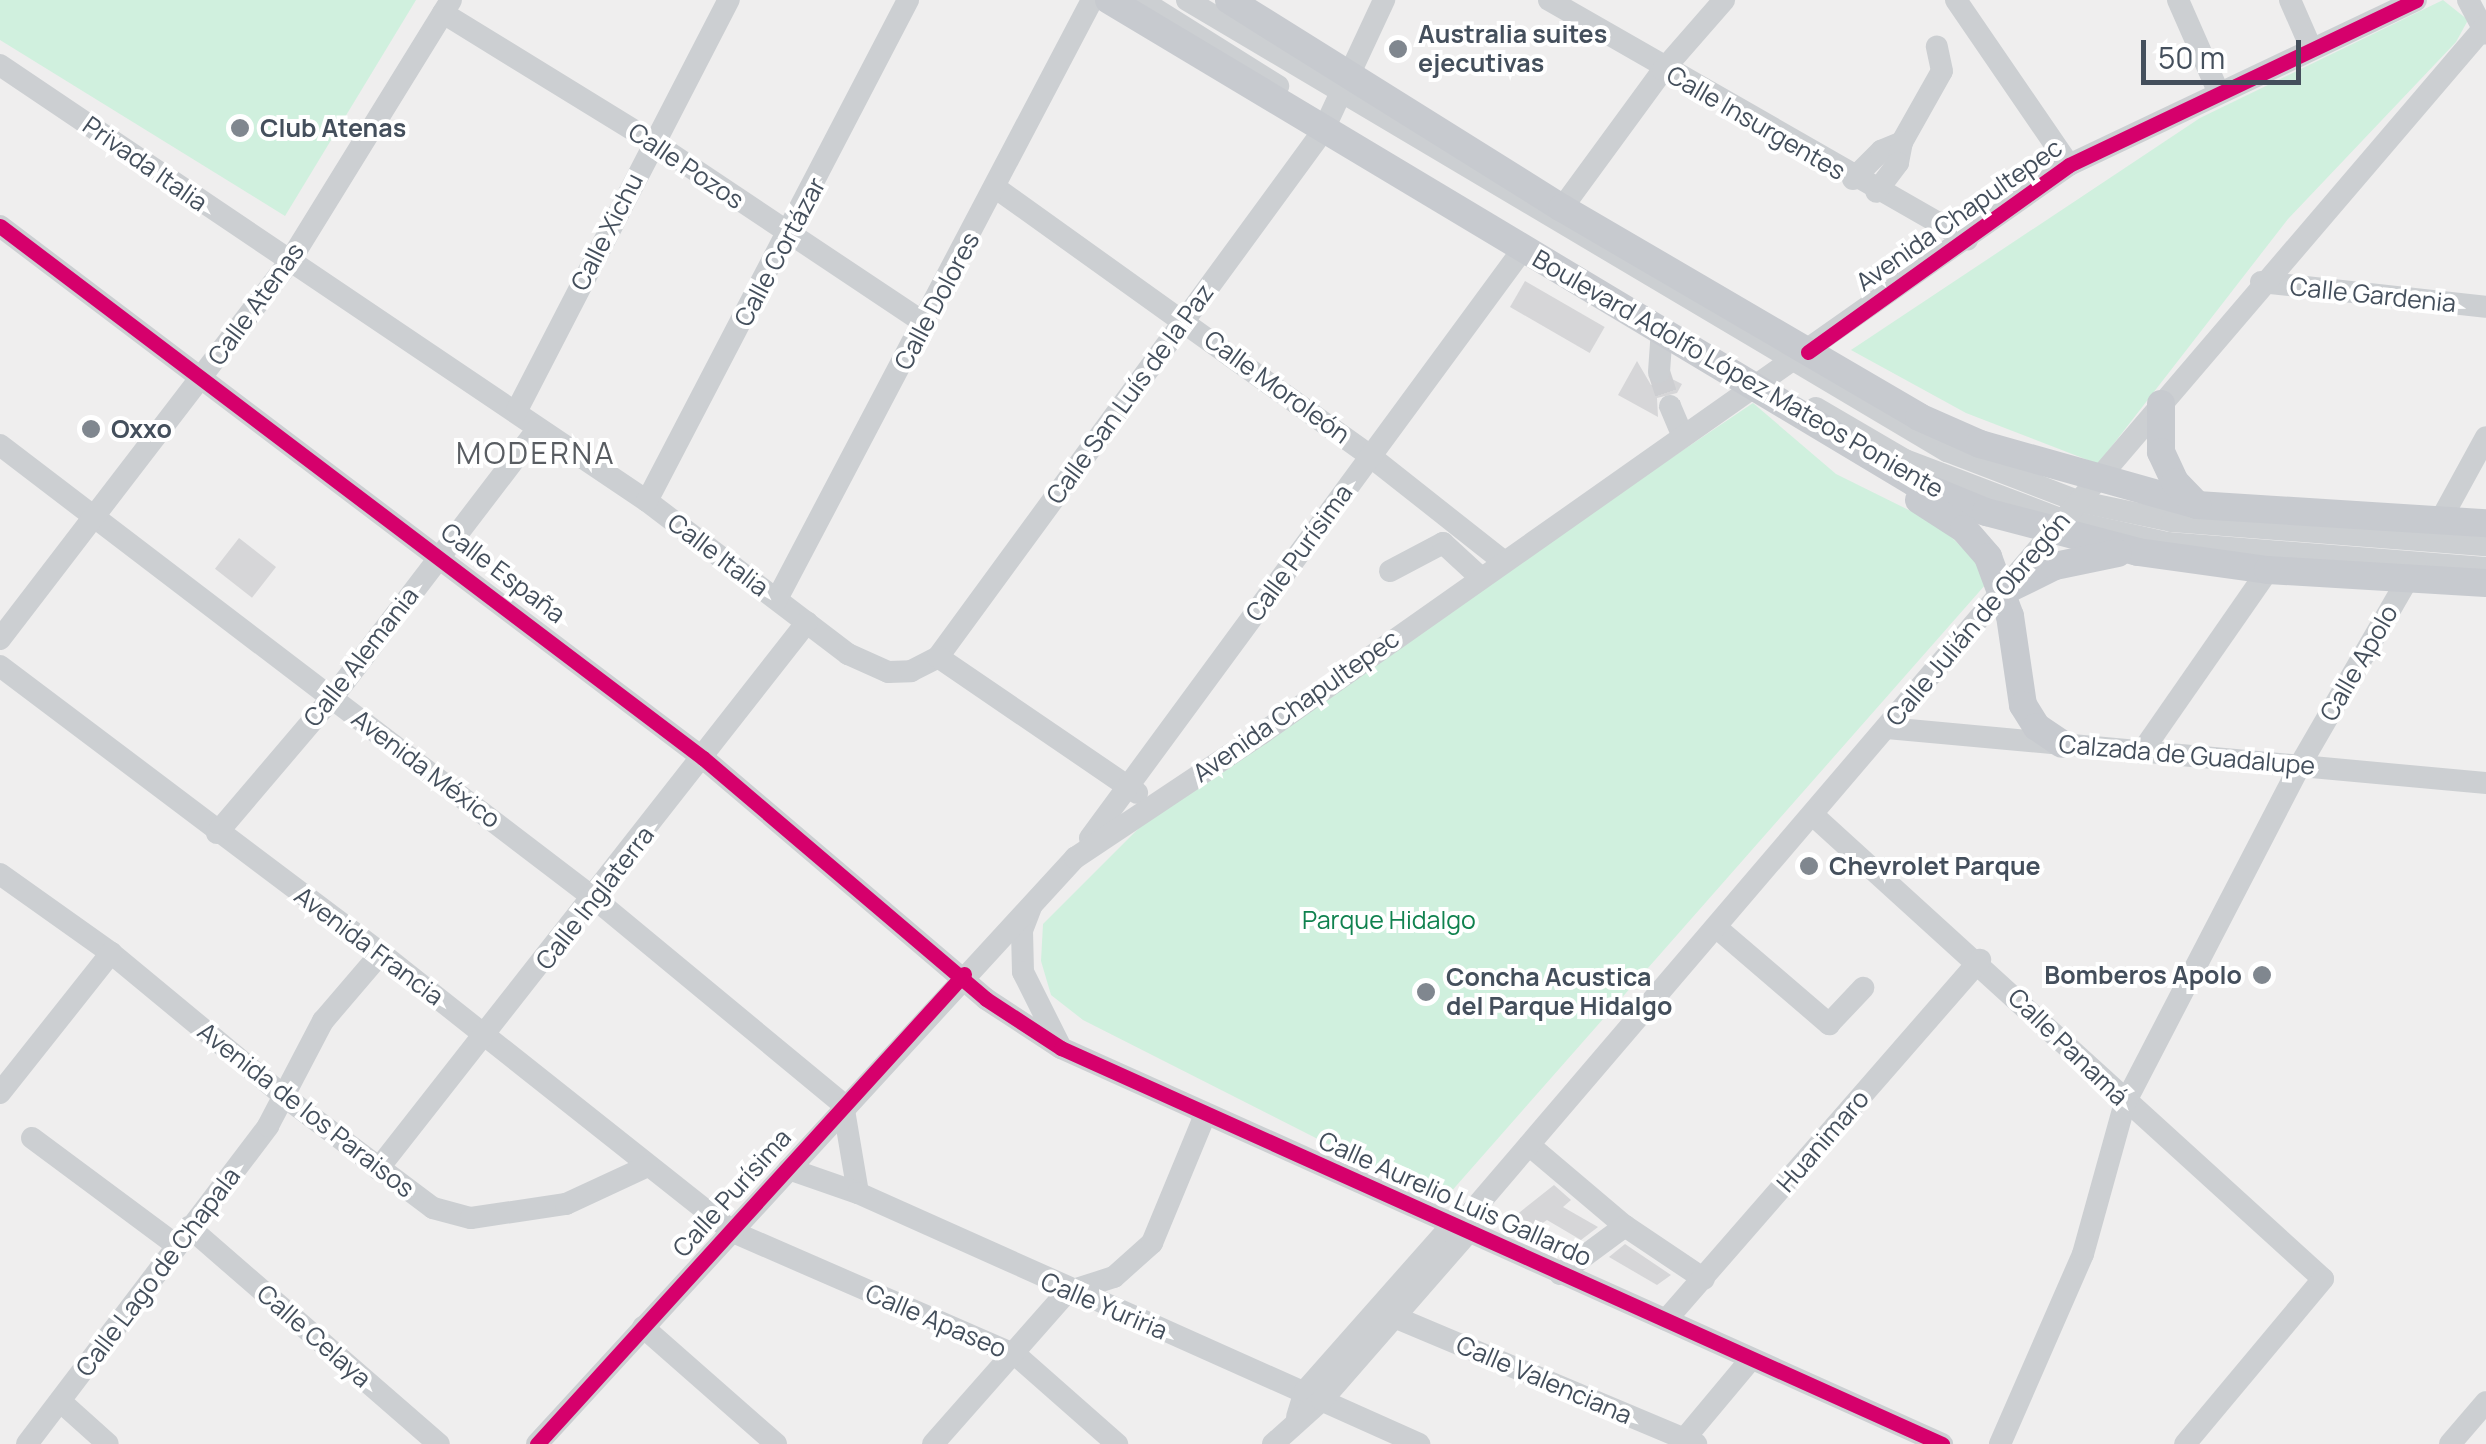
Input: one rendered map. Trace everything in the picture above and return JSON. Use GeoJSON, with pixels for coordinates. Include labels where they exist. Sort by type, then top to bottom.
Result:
{"type":"FeatureCollection","features":[{"type":"Feature","properties":{"kind":"main road","name":"Boulevard Adolfo López Mateos Poniente"},"geometry":{"type":"LineString","coordinates":[[1109,0],[1326,125],[1523,249],[1662,333],[1761,386],[1915,483],[2138,552],[2268,570],[2413,571],[2486,583]]}},
{"type":"Feature","properties":{"kind":"main road"},"geometry":{"type":"LineString","coordinates":[[1230,0],[1344,85],[1562,208],[1799,357],[1949,431],[2087,491],[2435,530],[2486,523]]}},
{"type":"Feature","properties":{"kind":"main road"},"geometry":{"type":"LineString","coordinates":[[1761,386],[1801,434],[1964,529],[1988,557],[2002,592],[2022,705],[2038,728],[2062,744]]}},
{"type":"Feature","properties":{"kind":"main road"},"geometry":{"type":"LineString","coordinates":[[2161,404],[2162,452],[2175,482],[2197,505]]}},
{"type":"Feature","properties":{"kind":"main road"},"geometry":{"type":"LineString","coordinates":[[2002,592],[2068,562],[2138,552]]}},
{"type":"Feature","properties":{"kind":"street","name":"Calle Xichu"},"geometry":{"type":"LineString","coordinates":[[516,412],[729,0]]}},
{"type":"Feature","properties":{"kind":"street","name":"Calle Cortázar"},"geometry":{"type":"LineString","coordinates":[[648,501],[790,236],[908,0]]}},
{"type":"Feature","properties":{"kind":"street","name":"Calle Dolores"},"geometry":{"type":"LineString","coordinates":[[777,598],[926,324],[1092,0]]}},
{"type":"Feature","properties":{"kind":"street"},"geometry":{"type":"LineString","coordinates":[[1141,0],[1326,125],[1761,386]]}},
{"type":"Feature","properties":{"kind":"street"},"geometry":{"type":"LineString","coordinates":[[1187,0],[1344,85],[1799,357]]}},
{"type":"Feature","properties":{"kind":"street","name":"Calle San Luís de la Paz"},"geometry":{"type":"LineString","coordinates":[[938,657],[1326,125],[1384,0]]}},
{"type":"Feature","properties":{"kind":"street","name":"Calle Insurgentes"},"geometry":{"type":"LineString","coordinates":[[1549,0],[1663,70],[1966,239]]}},
{"type":"Feature","properties":{"kind":"street"},"geometry":{"type":"LineString","coordinates":[[1562,208],[1663,70],[1724,0]]}},
{"type":"Feature","properties":{"kind":"street"},"geometry":{"type":"LineString","coordinates":[[1956,0],[2068,165]]}},
{"type":"Feature","properties":{"kind":"street"},"geometry":{"type":"LineString","coordinates":[[2178,0],[2218,92]]}},
{"type":"Feature","properties":{"kind":"street"},"geometry":{"type":"LineString","coordinates":[[2290,0],[2311,48]]}},
{"type":"Feature","properties":{"kind":"street","name":"Avenida Chapultepec"},"geometry":{"type":"LineString","coordinates":[[964,974],[1036,894],[1075,858],[1150,804],[1261,734],[1480,577],[1761,386],[2068,165],[2416,0]]}},
{"type":"Feature","properties":{"kind":"street"},"geometry":{"type":"LineString","coordinates":[[2468,0],[2485,29]]}},
{"type":"Feature","properties":{"kind":"street","name":"Calle Pozos"},"geometry":{"type":"LineString","coordinates":[[446,4],[926,324]]}},
{"type":"Feature","properties":{"kind":"street","name":"Calle Atenas"},"geometry":{"type":"LineString","coordinates":[[0,638],[288,264],[446,4]]}},
{"type":"Feature","properties":{"kind":"street","name":"Calle Julián de Obregón"},"geometry":{"type":"LineString","coordinates":[[1462,1225],[1814,816],[2260,282],[2485,29]]}},
{"type":"Feature","properties":{"kind":"street"},"geometry":{"type":"LineString","coordinates":[[1876,192],[1898,163],[1902,142],[1942,72],[1936,47]]}},
{"type":"Feature","properties":{"kind":"street","name":"Privada Italia"},"geometry":{"type":"LineString","coordinates":[[0,64],[288,264]]}},
{"type":"Feature","properties":{"kind":"street"},"geometry":{"type":"LineString","coordinates":[[1854,179],[1881,151],[1902,142]]}},
{"type":"Feature","properties":{"kind":"street","name":"Calle Moroleón"},"geometry":{"type":"LineString","coordinates":[[996,188],[1370,456],[1503,561]]}},
{"type":"Feature","properties":{"kind":"street","name":"Calle España"},"geometry":{"type":"LineString","coordinates":[[0,226],[703,758],[964,974]]}},
{"type":"Feature","properties":{"kind":"street","name":"Calle Purísima"},"geometry":{"type":"LineString","coordinates":[[1075,858],[1523,249]]}},
{"type":"Feature","properties":{"kind":"street","name":"Calle Italia"},"geometry":{"type":"LineString","coordinates":[[288,264],[648,501],[858,660],[888,672],[911,671],[938,657]]}},
{"type":"Feature","properties":{"kind":"street","name":"Calle Gardenia"},"geometry":{"type":"LineString","coordinates":[[2260,282],[2486,308]]}},
{"type":"Feature","properties":{"kind":"street"},"geometry":{"type":"LineString","coordinates":[[1659,372],[1662,333]]}},
{"type":"Feature","properties":{"kind":"street"},"geometry":{"type":"LineString","coordinates":[[1670,406],[1683,436]]}},
{"type":"Feature","properties":{"kind":"street","name":"Calle Alemania"},"geometry":{"type":"LineString","coordinates":[[217,833],[332,698],[538,429]]}},
{"type":"Feature","properties":{"kind":"street","name":"Calle Apolo"},"geometry":{"type":"LineString","coordinates":[[2009,1441],[2082,1254],[2124,1104],[2300,765],[2486,437]]}},
{"type":"Feature","properties":{"kind":"street","name":"Avenida México"},"geometry":{"type":"LineString","coordinates":[[0,445],[595,898],[843,1104]]}},
{"type":"Feature","properties":{"kind":"street"},"geometry":{"type":"LineString","coordinates":[[2087,491],[2172,521],[2435,530],[2486,545]]}},
{"type":"Feature","properties":{"kind":"street"},"geometry":{"type":"LineString","coordinates":[[2055,525],[2167,543],[2413,571],[2486,568]]}},
{"type":"Feature","properties":{"kind":"street"},"geometry":{"type":"LineString","coordinates":[[1390,571],[1442,543],[1480,577]]}},
{"type":"Feature","properties":{"kind":"street"},"geometry":{"type":"LineString","coordinates":[[2142,753],[2268,570]]}},
{"type":"Feature","properties":{"kind":"street","name":"Calle Inglaterra"},"geometry":{"type":"LineString","coordinates":[[378,1169],[595,898],[807,622]]}},
{"type":"Feature","properties":{"kind":"street"},"geometry":{"type":"LineString","coordinates":[[938,657],[1129,785],[1150,804]]}},
{"type":"Feature","properties":{"kind":"street","name":"Avenida Francia"},"geometry":{"type":"LineString","coordinates":[[0,666],[381,953],[733,1232]]}},
{"type":"Feature","properties":{"kind":"street","name":"Calzada de Guadalupe"},"geometry":{"type":"LineString","coordinates":[[1887,728],[2486,783]]}},
{"type":"Feature","properties":{"kind":"street","name":"Calle Panamá"},"geometry":{"type":"LineString","coordinates":[[1814,816],[1980,960],[2124,1104],[2323,1278],[2185,1444]]}},
{"type":"Feature","properties":{"kind":"street","name":"Avenida de los Paraisos"},"geometry":{"type":"LineString","coordinates":[[0,874],[111,953],[285,1097],[433,1208],[471,1218],[566,1204],[648,1166]]}},
{"type":"Feature","properties":{"kind":"street"},"geometry":{"type":"LineString","coordinates":[[1036,894],[1022,931],[1023,972],[1061,1048]]}},
{"type":"Feature","properties":{"kind":"street"},"geometry":{"type":"LineString","coordinates":[[1717,928],[1829,1024],[1863,988]]}},
{"type":"Feature","properties":{"kind":"street"},"geometry":{"type":"LineString","coordinates":[[0,1093],[111,953]]}},
{"type":"Feature","properties":{"kind":"street","name":"Calle Lago de Chapala"},"geometry":{"type":"LineString","coordinates":[[28,1444],[285,1097],[323,1021],[381,953]]}},
{"type":"Feature","properties":{"kind":"street","name":"Huanimaro"},"geometry":{"type":"LineString","coordinates":[[1666,1320],[1980,960]]}},
{"type":"Feature","properties":{"kind":"street","name":"Calle Purísima"},"geometry":{"type":"LineString","coordinates":[[537,1444],[964,974]]}},
{"type":"Feature","properties":{"kind":"street","name":"Calle Aurelio Luis Gallardo"},"geometry":{"type":"LineString","coordinates":[[964,974],[986,999],[1061,1048],[1942,1444]]}},
{"type":"Feature","properties":{"kind":"street"},"geometry":{"type":"LineString","coordinates":[[843,1104],[858,1193]]}},
{"type":"Feature","properties":{"kind":"street"},"geometry":{"type":"LineString","coordinates":[[933,1444],[1067,1292],[1114,1277],[1152,1242],[1205,1115]]}},
{"type":"Feature","properties":{"kind":"street","name":"Calle Celaya"},"geometry":{"type":"LineString","coordinates":[[32,1138],[183,1236],[439,1444]]}},
{"type":"Feature","properties":{"kind":"street"},"geometry":{"type":"LineString","coordinates":[[1529,1145],[1624,1226],[1704,1279]]}},
{"type":"Feature","properties":{"kind":"street","name":"Calle Yuriria"},"geometry":{"type":"LineString","coordinates":[[789,1169],[858,1193],[1067,1292],[1418,1444]]}},
{"type":"Feature","properties":{"kind":"street"},"geometry":{"type":"LineString","coordinates":[[1314,1396],[1392,1316],[1462,1225]]}},
{"type":"Feature","properties":{"kind":"street"},"geometry":{"type":"LineString","coordinates":[[1273,1444],[1462,1225]]}},
{"type":"Feature","properties":{"kind":"street"},"geometry":{"type":"LineString","coordinates":[[1560,1274],[1624,1226]]}},
{"type":"Feature","properties":{"kind":"street","name":"Calle Apaseo"},"geometry":{"type":"LineString","coordinates":[[733,1232],[1016,1354],[1117,1444]]}},
{"type":"Feature","properties":{"kind":"street","name":"Calle Valenciana"},"geometry":{"type":"LineString","coordinates":[[1392,1316],[1687,1442]]}},
{"type":"Feature","properties":{"kind":"street"},"geometry":{"type":"LineString","coordinates":[[644,1327],[776,1444]]}},
{"type":"Feature","properties":{"kind":"street"},"geometry":{"type":"LineString","coordinates":[[1687,1442],[1751,1359]]}},
{"type":"Feature","properties":{"kind":"street"},"geometry":{"type":"LineString","coordinates":[[60,1402],[108,1444]]}},
{"type":"Feature","properties":{"kind":"street"},"geometry":{"type":"LineString","coordinates":[[2450,1444],[2486,1402]]}},
{"type":"Feature","properties":{"kind":"green space","name":"Club Atenas"},"geometry":{"type":"Polygon","coordinates":[[[0,0],[416,0],[285,216],[0,40],[0,0]]]}},
{"type":"Feature","properties":{"kind":"green space"},"geometry":{"type":"Polygon","coordinates":[[[2443,0],[2468,20],[2456,42],[2288,219],[2098,464],[1966,413],[1851,350],[2200,118],[2443,0]]]}},
{"type":"Feature","properties":{"kind":"green space","name":"Parque Hidalgo"},"geometry":{"type":"Polygon","coordinates":[[[1753,403],[1836,474],[1939,525],[1974,559],[1986,584],[1442,1202],[1083,1020],[1051,995],[1041,961],[1043,924],[1139,828],[1261,734],[1753,403]]]}},
{"type":"Feature","properties":{"kind":"building"},"geometry":{"type":"Polygon","coordinates":[[[1525,281],[1605,327],[1590,353],[1510,307],[1525,281]]]}},
{"type":"Feature","properties":{"kind":"building"},"geometry":{"type":"Polygon","coordinates":[[[1637,361],[1651,385],[1672,379],[1682,384],[1677,393],[1657,398],[1658,417],[1618,395],[1637,361]]]}},
{"type":"Feature","properties":{"kind":"building"},"geometry":{"type":"Polygon","coordinates":[[[239,538],[276,567],[252,598],[215,569],[239,538]]]}},
{"type":"Feature","properties":{"kind":"building"},"geometry":{"type":"Polygon","coordinates":[[[1554,1185],[1571,1200],[1563,1207],[1598,1227],[1581,1240],[1547,1220],[1537,1227],[1515,1216],[1554,1185]]]}},
{"type":"Feature","properties":{"kind":"building"},"geometry":{"type":"Polygon","coordinates":[[[1625,1244],[1671,1275],[1657,1285],[1609,1257],[1625,1244]]]}},
{"type":"Feature","properties":{"kind":"tunnel"},"geometry":{"type":"LineString","coordinates":[[1659,372],[1670,406]]}},
{"type":"Feature","properties":{"kind":"cycle path"},"geometry":{"type":"LineString","coordinates":[[1808,352],[2069,165],[2416,0]]}},
{"type":"Feature","properties":{"kind":"cycle path"},"geometry":{"type":"LineString","coordinates":[[0,226],[703,758],[986,999],[1061,1048],[1942,1444]]}},
{"type":"Feature","properties":{"kind":"cycle path"},"geometry":{"type":"LineString","coordinates":[[537,1444],[964,974]]}},
{"type":"Feature","properties":{"kind":"place","name":"Australia suites ejecutivas"},"geometry":{"type":"Point","coordinates":[1398,49]}},
{"type":"Feature","properties":{"kind":"place","name":"Club Atenas"},"geometry":{"type":"Point","coordinates":[240,128]}},
{"type":"Feature","properties":{"kind":"place","name":"Oxxo"},"geometry":{"type":"Point","coordinates":[91,429]}},
{"type":"Feature","properties":{"kind":"place","name":"Chevrolet Parque"},"geometry":{"type":"Point","coordinates":[1809,866]}},
{"type":"Feature","properties":{"kind":"place","name":"Bomberos Apolo"},"geometry":{"type":"Point","coordinates":[2262,975]}},
{"type":"Feature","properties":{"kind":"place","name":"Concha Acustica del Parque Hidalgo"},"geometry":{"type":"Point","coordinates":[1426,992]}},
{"type":"Feature","properties":{"kind":"district","name":"MODERNA"},"geometry":{"type":"Point","coordinates":[536,453]}}]}
